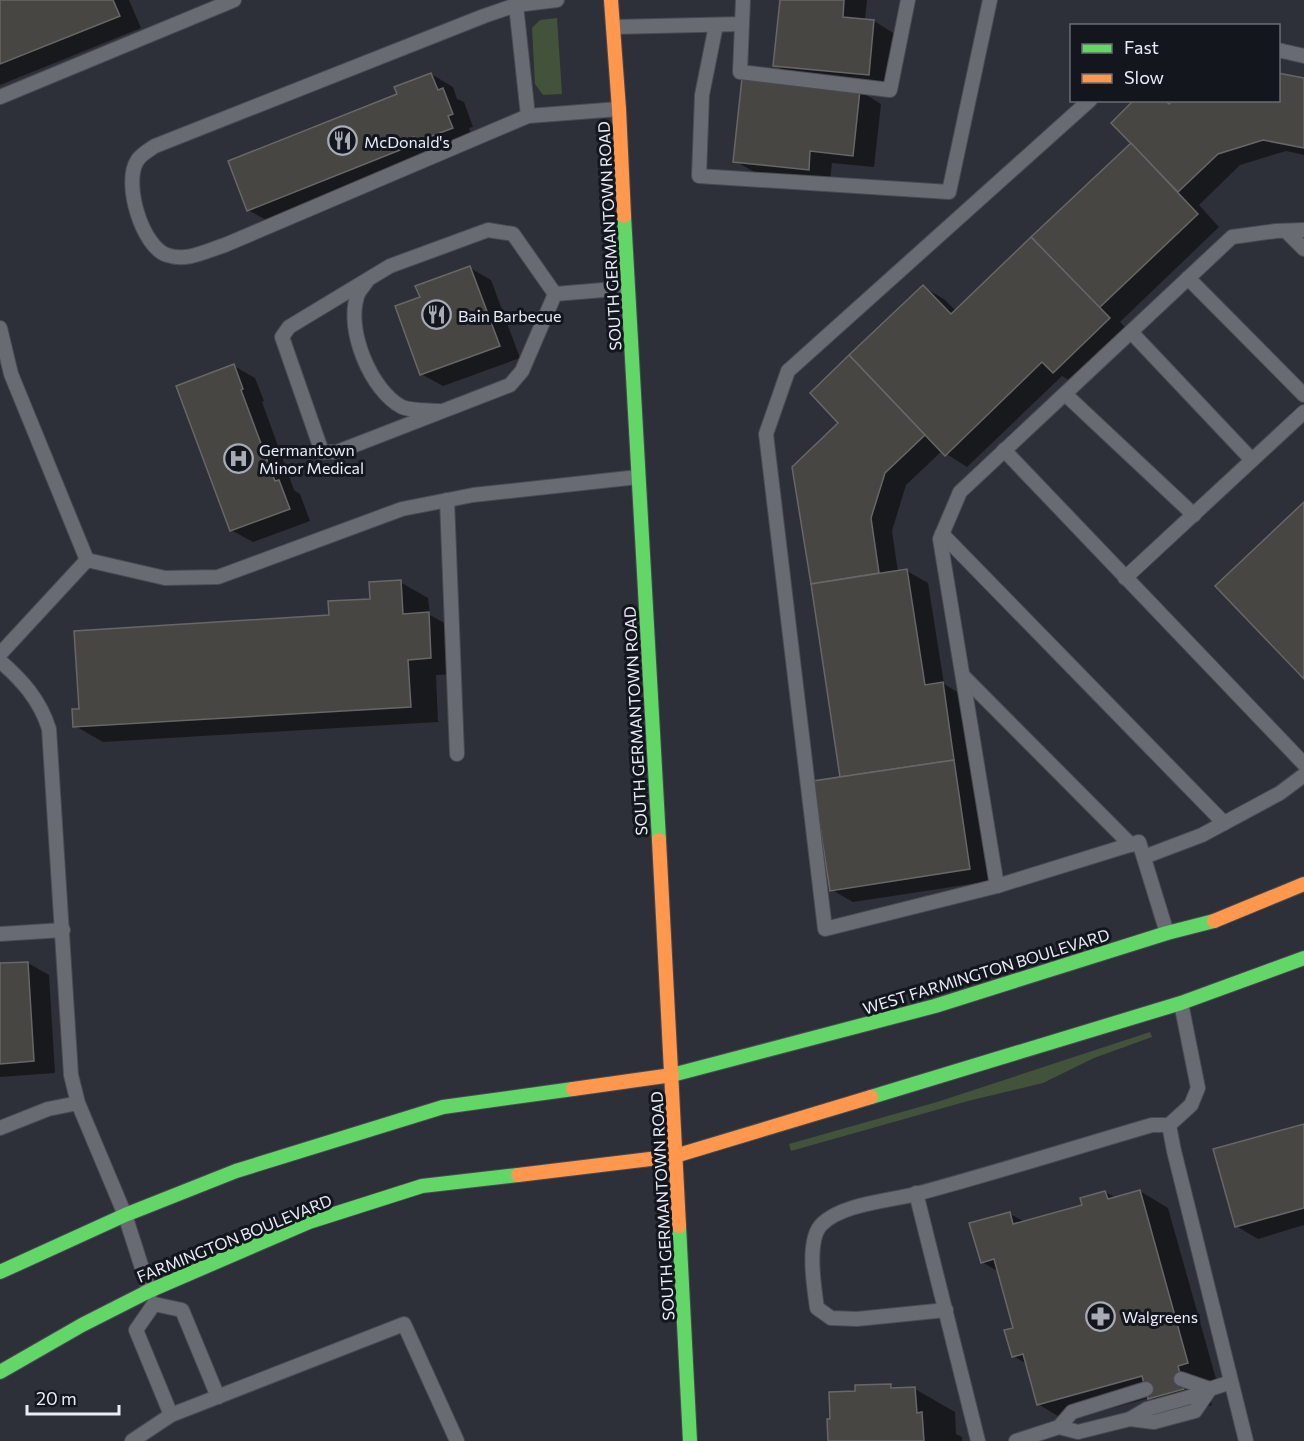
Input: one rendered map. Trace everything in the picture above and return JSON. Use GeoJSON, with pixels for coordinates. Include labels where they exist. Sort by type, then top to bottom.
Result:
{"type":"FeatureCollection","features":[{"type":"Feature","properties":{"kind":"main road","name":"SOUTH GERMANTOWN ROAD"},"geometry":{"type":"LineString","coordinates":[[611,0],[619,109],[627,288],[672,1075],[690,1441]]}},
{"type":"Feature","properties":{"kind":"main road","name":"WEST FARMINGTON BOULEVARD"},"geometry":{"type":"LineString","coordinates":[[672,1075],[935,1006],[1167,933],[1215,921],[1304,884]]}},
{"type":"Feature","properties":{"kind":"main road"},"geometry":{"type":"LineString","coordinates":[[675,1156],[1181,1003],[1304,958]]}},
{"type":"Feature","properties":{"kind":"main road"},"geometry":{"type":"LineString","coordinates":[[0,1272],[125,1215],[236,1171],[443,1107],[672,1075]]}},
{"type":"Feature","properties":{"kind":"main road","name":"FARMINGTON BOULEVARD"},"geometry":{"type":"LineString","coordinates":[[0,1372],[72,1330],[149,1291],[309,1222],[422,1186],[675,1156]]}},
{"type":"Feature","properties":{"kind":"lane"},"geometry":{"type":"LineString","coordinates":[[0,97],[234,0]]}},
{"type":"Feature","properties":{"kind":"lane"},"geometry":{"type":"LineString","coordinates":[[556,0],[516,4],[154,146],[137,161],[131,184],[136,208],[151,243],[166,255],[187,258],[225,245],[528,116],[619,109]]}},
{"type":"Feature","properties":{"kind":"lane"},"geometry":{"type":"LineString","coordinates":[[743,0],[740,72],[890,90],[908,0]]}},
{"type":"Feature","properties":{"kind":"lane"},"geometry":{"type":"LineString","coordinates":[[716,25],[702,95],[699,176],[949,192],[990,0]]}},
{"type":"Feature","properties":{"kind":"lane"},"geometry":{"type":"LineString","coordinates":[[516,4],[528,116]]}},
{"type":"Feature","properties":{"kind":"lane"},"geometry":{"type":"LineString","coordinates":[[612,27],[742,24]]}},
{"type":"Feature","properties":{"kind":"lane"},"geometry":{"type":"LineString","coordinates":[[1280,50],[1304,56]]}},
{"type":"Feature","properties":{"kind":"lane"},"geometry":{"type":"LineString","coordinates":[[1088,102],[788,371],[766,434],[825,929],[997,886],[1139,842],[1167,933]]}},
{"type":"Feature","properties":{"kind":"lane"},"geometry":{"type":"LineString","coordinates":[[488,230],[513,234],[555,294],[522,371],[510,385],[337,452],[322,452],[282,337],[289,327],[390,266],[488,230]]}},
{"type":"Feature","properties":{"kind":"lane"},"geometry":{"type":"LineString","coordinates":[[997,886],[940,539],[960,492],[1232,237],[1304,230]]}},
{"type":"Feature","properties":{"kind":"lane"},"geometry":{"type":"LineString","coordinates":[[1286,231],[1304,249]]}},
{"type":"Feature","properties":{"kind":"lane"},"geometry":{"type":"LineString","coordinates":[[368,278],[357,296],[354,320],[365,361],[375,383],[403,408],[441,411]]}},
{"type":"Feature","properties":{"kind":"lane"},"geometry":{"type":"LineString","coordinates":[[1188,278],[1304,394]]}},
{"type":"Feature","properties":{"kind":"lane"},"geometry":{"type":"LineString","coordinates":[[555,294],[627,288]]}},
{"type":"Feature","properties":{"kind":"lane"},"geometry":{"type":"LineString","coordinates":[[0,328],[10,374],[87,560]]}},
{"type":"Feature","properties":{"kind":"lane"},"geometry":{"type":"LineString","coordinates":[[1131,332],[1252,460]]}},
{"type":"Feature","properties":{"kind":"lane"},"geometry":{"type":"LineString","coordinates":[[1065,394],[1194,515]]}},
{"type":"Feature","properties":{"kind":"lane"},"geometry":{"type":"LineString","coordinates":[[1125,578],[1304,412]]}},
{"type":"Feature","properties":{"kind":"lane"},"geometry":{"type":"LineString","coordinates":[[1004,450],[1304,764]]}},
{"type":"Feature","properties":{"kind":"lane"},"geometry":{"type":"LineString","coordinates":[[87,560],[165,578],[218,578],[402,509],[473,495],[638,477]]}},
{"type":"Feature","properties":{"kind":"lane"},"geometry":{"type":"LineString","coordinates":[[447,500],[457,754]]}},
{"type":"Feature","properties":{"kind":"lane"},"geometry":{"type":"LineString","coordinates":[[942,534],[1224,823]]}},
{"type":"Feature","properties":{"kind":"lane"},"geometry":{"type":"LineString","coordinates":[[0,654],[87,560]]}},
{"type":"Feature","properties":{"kind":"lane"},"geometry":{"type":"LineString","coordinates":[[0,661],[29,690],[44,712],[49,729],[71,1075],[78,1103],[125,1215],[154,1304]]}},
{"type":"Feature","properties":{"kind":"lane"},"geometry":{"type":"LineString","coordinates":[[963,676],[1131,845]]}},
{"type":"Feature","properties":{"kind":"lane"},"geometry":{"type":"LineString","coordinates":[[1144,857],[1202,836],[1280,793],[1304,775]]}},
{"type":"Feature","properties":{"kind":"lane"},"geometry":{"type":"LineString","coordinates":[[0,934],[63,930]]}},
{"type":"Feature","properties":{"kind":"lane"},"geometry":{"type":"LineString","coordinates":[[946,1310],[857,1319],[831,1318],[818,1308],[814,1287],[812,1242],[820,1225],[837,1212],[916,1194],[1152,1125],[1169,1125],[1191,1105],[1198,1088],[1181,1003]]}},
{"type":"Feature","properties":{"kind":"lane"},"geometry":{"type":"LineString","coordinates":[[0,1128],[48,1110],[78,1103]]}},
{"type":"Feature","properties":{"kind":"lane"},"geometry":{"type":"LineString","coordinates":[[1169,1125],[1246,1441]]}},
{"type":"Feature","properties":{"kind":"lane"},"geometry":{"type":"LineString","coordinates":[[916,1194],[978,1441]]}},
{"type":"Feature","properties":{"kind":"lane"},"geometry":{"type":"LineString","coordinates":[[154,1304],[182,1310],[218,1397]]}},
{"type":"Feature","properties":{"kind":"lane"},"geometry":{"type":"LineString","coordinates":[[154,1304],[136,1330],[171,1415]]}},
{"type":"Feature","properties":{"kind":"lane"},"geometry":{"type":"LineString","coordinates":[[132,1441],[171,1415],[404,1324],[457,1441]]}},
{"type":"Feature","properties":{"kind":"lane"},"geometry":{"type":"LineString","coordinates":[[1181,1379],[1210,1389]]}},
{"type":"Feature","properties":{"kind":"lane"},"geometry":{"type":"LineString","coordinates":[[1059,1427],[1078,1432],[1130,1419],[1147,1409],[1231,1382]]}},
{"type":"Feature","properties":{"kind":"lane"},"geometry":{"type":"LineString","coordinates":[[1016,1441],[1059,1427],[1072,1412],[1146,1389]]}},
{"type":"Feature","properties":{"kind":"green space"},"geometry":{"type":"Polygon","coordinates":[[[557,18],[562,94],[543,95],[535,84],[532,28],[540,20],[557,18]]]}},
{"type":"Feature","properties":{"kind":"green space"},"geometry":{"type":"Polygon","coordinates":[[[1150,1032],[1152,1037],[1094,1058],[1043,1083],[968,1101],[791,1151],[789,1144],[937,1102],[1150,1032]]]}},
{"type":"Feature","properties":{"kind":"building"},"geometry":{"type":"Polygon","coordinates":[[[0,0],[113,0],[120,16],[0,64],[0,0]]]}},
{"type":"Feature","properties":{"kind":"building"},"geometry":{"type":"Polygon","coordinates":[[[780,0],[844,0],[843,17],[874,20],[869,75],[773,66],[780,0]]]}},
{"type":"Feature","properties":{"kind":"building","name":"McDonald's"},"geometry":{"type":"Polygon","coordinates":[[[431,73],[438,90],[443,88],[453,114],[448,116],[453,128],[416,142],[414,137],[407,139],[410,146],[247,211],[228,161],[397,94],[394,87],[431,73]]]}},
{"type":"Feature","properties":{"kind":"building"},"geometry":{"type":"Polygon","coordinates":[[[1280,73],[1304,78],[1304,148],[1263,140],[1218,154],[1178,192],[1111,123],[1132,102],[1167,102],[1169,104],[1171,102],[1280,102],[1280,73]]]}},
{"type":"Feature","properties":{"kind":"building"},"geometry":{"type":"Polygon","coordinates":[[[742,78],[860,90],[853,156],[810,151],[809,170],[733,162],[742,78]]]}},
{"type":"Feature","properties":{"kind":"building"},"geometry":{"type":"Polygon","coordinates":[[[1131,143],[1198,214],[1099,308],[1031,237],[1131,143]]]}},
{"type":"Feature","properties":{"kind":"building"},"geometry":{"type":"Polygon","coordinates":[[[1031,237],[1110,318],[1053,373],[1042,362],[945,456],[849,355],[923,285],[951,314],[1031,237]]]}},
{"type":"Feature","properties":{"kind":"building"},"geometry":{"type":"Polygon","coordinates":[[[470,266],[500,346],[420,375],[395,306],[420,297],[415,286],[470,266]]]}},
{"type":"Feature","properties":{"kind":"building"},"geometry":{"type":"Polygon","coordinates":[[[849,355],[925,435],[885,473],[871,518],[879,573],[811,584],[792,467],[838,423],[810,393],[849,355]]]}},
{"type":"Feature","properties":{"kind":"building"},"geometry":{"type":"Polygon","coordinates":[[[234,364],[243,389],[241,390],[275,481],[279,480],[290,509],[230,531],[176,386],[234,364]]]}},
{"type":"Feature","properties":{"kind":"building"},"geometry":{"type":"Polygon","coordinates":[[[1304,502],[1304,679],[1215,586],[1304,502]]]}},
{"type":"Feature","properties":{"kind":"building"},"geometry":{"type":"Polygon","coordinates":[[[907,569],[925,685],[943,682],[954,760],[840,777],[811,584],[907,569]]]}},
{"type":"Feature","properties":{"kind":"building"},"geometry":{"type":"Polygon","coordinates":[[[401,580],[403,614],[429,612],[431,658],[408,660],[411,707],[73,727],[72,709],[79,709],[74,631],[329,615],[328,601],[370,599],[369,582],[401,580]]]}},
{"type":"Feature","properties":{"kind":"building"},"geometry":{"type":"Polygon","coordinates":[[[954,760],[970,869],[830,891],[813,781],[954,760]]]}},
{"type":"Feature","properties":{"kind":"building"},"geometry":{"type":"Polygon","coordinates":[[[28,962],[34,1061],[0,1064],[0,963],[28,962]]]}},
{"type":"Feature","properties":{"kind":"building"},"geometry":{"type":"Polygon","coordinates":[[[1304,1124],[1304,1208],[1235,1227],[1213,1149],[1304,1124]]]}},
{"type":"Feature","properties":{"kind":"building","name":"Walgreens"},"geometry":{"type":"Polygon","coordinates":[[[1140,1190],[1188,1363],[1178,1366],[1184,1389],[1148,1399],[1142,1376],[1037,1405],[1023,1354],[1012,1357],[1004,1330],[1013,1328],[994,1259],[981,1263],[969,1223],[1010,1212],[1013,1224],[1082,1205],[1080,1198],[1105,1191],[1108,1199],[1140,1190]]]}},
{"type":"Feature","properties":{"kind":"building"},"geometry":{"type":"Polygon","coordinates":[[[891,1384],[891,1388],[915,1387],[917,1413],[922,1412],[924,1441],[828,1441],[829,1392],[855,1391],[855,1385],[891,1384]]]}},
{"type":"Feature","properties":{"kind":"traffic: fast"},"geometry":{"type":"LineString","coordinates":[[624,216],[659,840]]}},
{"type":"Feature","properties":{"kind":"traffic: fast"},"geometry":{"type":"LineString","coordinates":[[672,1075],[935,1006],[1167,933],[1214,921]]}},
{"type":"Feature","properties":{"kind":"traffic: fast"},"geometry":{"type":"LineString","coordinates":[[871,1097],[1181,1003],[1304,958]]}},
{"type":"Feature","properties":{"kind":"traffic: fast"},"geometry":{"type":"LineString","coordinates":[[0,1272],[125,1215],[236,1171],[443,1107],[573,1089]]}},
{"type":"Feature","properties":{"kind":"traffic: fast"},"geometry":{"type":"LineString","coordinates":[[0,1372],[82,1325],[149,1291],[309,1222],[422,1186],[518,1175]]}},
{"type":"Feature","properties":{"kind":"traffic: fast"},"geometry":{"type":"LineString","coordinates":[[679,1226],[690,1441]]}},
{"type":"Feature","properties":{"kind":"traffic: slow"},"geometry":{"type":"LineString","coordinates":[[611,0],[624,216]]}},
{"type":"Feature","properties":{"kind":"traffic: slow"},"geometry":{"type":"LineString","coordinates":[[659,840],[679,1226]]}},
{"type":"Feature","properties":{"kind":"traffic: slow"},"geometry":{"type":"LineString","coordinates":[[1214,921],[1304,884]]}},
{"type":"Feature","properties":{"kind":"traffic: slow"},"geometry":{"type":"LineString","coordinates":[[573,1089],[672,1075]]}},
{"type":"Feature","properties":{"kind":"traffic: slow"},"geometry":{"type":"LineString","coordinates":[[675,1156],[871,1097]]}},
{"type":"Feature","properties":{"kind":"traffic: slow"},"geometry":{"type":"LineString","coordinates":[[518,1175],[675,1156]]}},
{"type":"Feature","properties":{"kind":"place","name":"McDonald's"},"geometry":{"type":"Point","coordinates":[343,141]}},
{"type":"Feature","properties":{"kind":"place","name":"Bain Barbecue"},"geometry":{"type":"Point","coordinates":[437,315]}},
{"type":"Feature","properties":{"kind":"place","name":"Germantown Minor Medical"},"geometry":{"type":"Point","coordinates":[238,458]}},
{"type":"Feature","properties":{"kind":"place","name":"Walgreens"},"geometry":{"type":"Point","coordinates":[1101,1316]}}]}
